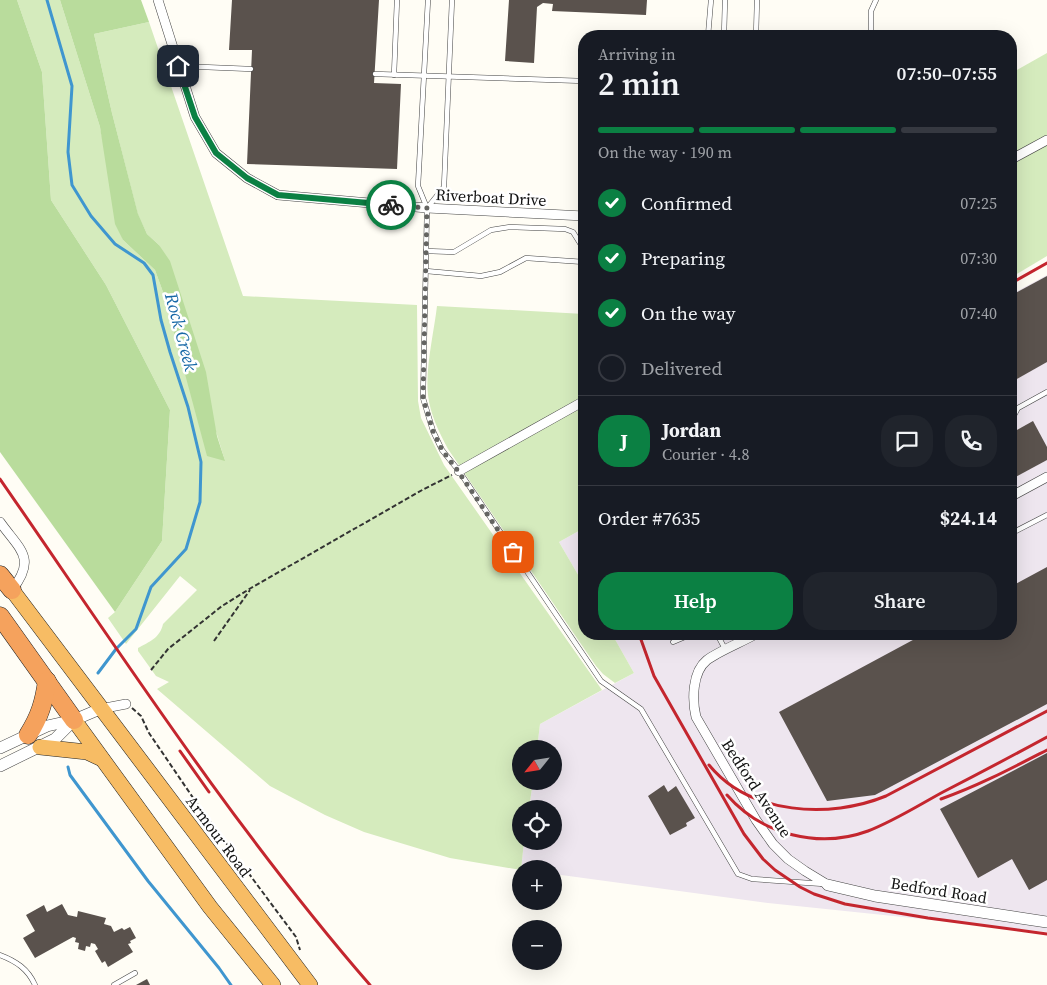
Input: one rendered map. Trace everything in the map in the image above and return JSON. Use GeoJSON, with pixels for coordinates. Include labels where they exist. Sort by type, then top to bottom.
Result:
{"type":"FeatureCollection","features":[{"type":"Feature","properties":{"kind":"highway"},"geometry":{"type":"LineString","coordinates":[[0,575],[12,590]]}},
{"type":"Feature","properties":{"kind":"highway","name":"Armour Road"},"geometry":{"type":"LineString","coordinates":[[12,590],[310,985]]}},
{"type":"Feature","properties":{"kind":"highway"},"geometry":{"type":"LineString","coordinates":[[0,616],[210,907],[273,985]]}},
{"type":"Feature","properties":{"kind":"highway"},"geometry":{"type":"LineString","coordinates":[[28,735],[37,721],[44,702],[47,681]]}},
{"type":"Feature","properties":{"kind":"highway"},"geometry":{"type":"LineString","coordinates":[[40,748],[87,752],[103,760]]}},
{"type":"Feature","properties":{"kind":"street","name":"Riverboat Drive"},"geometry":{"type":"LineString","coordinates":[[158,0],[195,117],[216,153],[247,178],[278,195],[427,208],[578,216]]}},
{"type":"Feature","properties":{"kind":"street"},"geometry":{"type":"LineString","coordinates":[[1017,156],[1047,140]]}},
{"type":"Feature","properties":{"kind":"street"},"geometry":{"type":"LineString","coordinates":[[458,471],[578,404]]}},
{"type":"Feature","properties":{"kind":"street"},"geometry":{"type":"LineString","coordinates":[[1017,493],[1047,477]]}},
{"type":"Feature","properties":{"kind":"street"},"geometry":{"type":"LineString","coordinates":[[0,522],[24,557],[25,568],[21,578],[12,590]]}},
{"type":"Feature","properties":{"kind":"street"},"geometry":{"type":"LineString","coordinates":[[725,650],[744,640]]}},
{"type":"Feature","properties":{"kind":"street","name":"Bedford Avenue"},"geometry":{"type":"LineString","coordinates":[[725,650],[705,661],[698,673],[693,694],[693,706],[696,717],[756,820],[773,844],[799,867],[828,885]]}},
{"type":"Feature","properties":{"kind":"street"},"geometry":{"type":"LineString","coordinates":[[0,748],[47,726],[74,720],[100,709],[126,704]]}},
{"type":"Feature","properties":{"kind":"street"},"geometry":{"type":"LineString","coordinates":[[0,766],[55,739],[74,720]]}},
{"type":"Feature","properties":{"kind":"street","name":"Bedford Road"},"geometry":{"type":"LineString","coordinates":[[828,885],[875,896],[1047,922]]}},
{"type":"Feature","properties":{"kind":"lane"},"geometry":{"type":"LineString","coordinates":[[394,75],[397,0]]}},
{"type":"Feature","properties":{"kind":"lane"},"geometry":{"type":"LineString","coordinates":[[428,0],[418,186],[427,208],[423,398],[433,431],[442,450],[601,681],[641,709],[738,874],[752,879],[828,885]]}},
{"type":"Feature","properties":{"kind":"lane"},"geometry":{"type":"LineString","coordinates":[[427,208],[444,187],[452,0]]}},
{"type":"Feature","properties":{"kind":"lane"},"geometry":{"type":"LineString","coordinates":[[708,30],[711,0]]}},
{"type":"Feature","properties":{"kind":"lane"},"geometry":{"type":"LineString","coordinates":[[724,30],[725,0]]}},
{"type":"Feature","properties":{"kind":"lane"},"geometry":{"type":"LineString","coordinates":[[756,30],[757,0]]}},
{"type":"Feature","properties":{"kind":"lane"},"geometry":{"type":"LineString","coordinates":[[870,30],[871,12],[876,0]]}},
{"type":"Feature","properties":{"kind":"lane"},"geometry":{"type":"LineString","coordinates":[[178,66],[251,69]]}},
{"type":"Feature","properties":{"kind":"lane"},"geometry":{"type":"LineString","coordinates":[[375,74],[578,81]]}},
{"type":"Feature","properties":{"kind":"lane"},"geometry":{"type":"LineString","coordinates":[[426,252],[454,252],[491,230],[510,227],[565,229],[573,232],[578,240]]}},
{"type":"Feature","properties":{"kind":"lane"},"geometry":{"type":"LineString","coordinates":[[426,271],[481,276],[500,272],[526,258],[578,262]]}},
{"type":"Feature","properties":{"kind":"lane"},"geometry":{"type":"LineString","coordinates":[[1017,410],[1047,392]]}},
{"type":"Feature","properties":{"kind":"lane"},"geometry":{"type":"LineString","coordinates":[[1017,530],[1047,515]]}},
{"type":"Feature","properties":{"kind":"lane"},"geometry":{"type":"LineString","coordinates":[[674,642],[678,640]]}},
{"type":"Feature","properties":{"kind":"lane"},"geometry":{"type":"LineString","coordinates":[[720,640],[725,650]]}},
{"type":"Feature","properties":{"kind":"lane"},"geometry":{"type":"LineString","coordinates":[[0,955],[24,967],[32,977],[35,985]]}},
{"type":"Feature","properties":{"kind":"lane"},"geometry":{"type":"LineString","coordinates":[[114,985],[136,973]]}},
{"type":"Feature","properties":{"kind":"path"},"geometry":{"type":"LineString","coordinates":[[151,670],[168,648],[193,628],[251,588],[458,471]]}},
{"type":"Feature","properties":{"kind":"path"},"geometry":{"type":"LineString","coordinates":[[214,641],[251,588]]}},
{"type":"Feature","properties":{"kind":"path"},"geometry":{"type":"LineString","coordinates":[[126,704],[141,716],[149,733],[200,808],[296,937],[300,952]]}},
{"type":"Feature","properties":{"kind":"shaded area"},"geometry":{"type":"Polygon","coordinates":[[[1047,275],[1047,932],[768,903],[562,875],[562,860],[522,860],[523,850],[562,850],[562,800],[530,800],[532,790],[562,790],[562,740],[538,740],[540,724],[634,673],[615,640],[1017,640],[1017,291],[1047,275]]]}},
{"type":"Feature","properties":{"kind":"shaded area"},"geometry":{"type":"Polygon","coordinates":[[[578,531],[578,575],[559,542],[578,531]]]}},
{"type":"Feature","properties":{"kind":"green space"},"geometry":{"type":"Polygon","coordinates":[[[0,0],[17,0],[42,72],[51,200],[106,285],[170,410],[162,541],[115,612],[0,452],[0,0]]]}},
{"type":"Feature","properties":{"kind":"green space"},"geometry":{"type":"Polygon","coordinates":[[[17,0],[60,0],[100,127],[123,240],[155,270],[225,461],[159,245],[147,234],[138,215],[94,34],[149,22],[243,296],[417,305],[418,401],[421,418],[444,465],[602,690],[540,724],[538,740],[512,740],[512,790],[532,790],[530,800],[512,800],[512,850],[523,850],[522,860],[512,860],[512,868],[450,858],[364,832],[325,815],[270,786],[157,689],[169,682],[156,676],[138,651],[138,648],[157,636],[163,624],[197,590],[180,576],[126,644],[108,618],[115,612],[162,541],[170,410],[106,285],[51,200],[42,72],[17,0]]]}},
{"type":"Feature","properties":{"kind":"green space"},"geometry":{"type":"Polygon","coordinates":[[[60,0],[141,0],[149,22],[94,34],[138,214],[147,234],[159,245],[170,261],[206,372],[217,436],[225,461],[207,456],[163,292],[155,270],[123,240],[115,224],[100,127],[60,0]]]}},
{"type":"Feature","properties":{"kind":"green space"},"geometry":{"type":"Polygon","coordinates":[[[1047,53],[1047,256],[1017,274],[1017,70],[1047,53]]]}},
{"type":"Feature","properties":{"kind":"green space"},"geometry":{"type":"Polygon","coordinates":[[[437,306],[578,314],[578,531],[559,542],[578,575],[578,640],[441,436],[435,423],[428,395],[429,362],[437,306]]]}},
{"type":"Feature","properties":{"kind":"green space"},"geometry":{"type":"Polygon","coordinates":[[[578,640],[615,640],[634,673],[615,683],[596,666],[578,640]]]}},
{"type":"Feature","properties":{"kind":"building"},"geometry":{"type":"Polygon","coordinates":[[[232,0],[379,0],[374,83],[401,84],[397,169],[247,164],[252,50],[229,50],[232,0]]]}},
{"type":"Feature","properties":{"kind":"building"},"geometry":{"type":"Polygon","coordinates":[[[509,0],[647,0],[646,15],[552,11],[553,4],[543,3],[537,7],[534,63],[505,61],[509,0]]]}},
{"type":"Feature","properties":{"kind":"building"},"geometry":{"type":"Polygon","coordinates":[[[1047,276],[1047,362],[1017,379],[1017,292],[1047,276]]]}},
{"type":"Feature","properties":{"kind":"building"},"geometry":{"type":"Polygon","coordinates":[[[1033,421],[1047,447],[1047,460],[1017,476],[1017,430],[1033,421]]]}},
{"type":"Feature","properties":{"kind":"building"},"geometry":{"type":"Polygon","coordinates":[[[1047,567],[1047,704],[875,795],[827,801],[779,712],[913,640],[1017,640],[1017,583],[1047,567]]]}},
{"type":"Feature","properties":{"kind":"building"},"geometry":{"type":"Polygon","coordinates":[[[1047,753],[1047,880],[1029,890],[1012,859],[978,878],[940,809],[1047,753]]]}},
{"type":"Feature","properties":{"kind":"building"},"geometry":{"type":"Polygon","coordinates":[[[664,785],[668,792],[676,786],[695,818],[686,823],[687,826],[670,835],[648,796],[664,785]]]}},
{"type":"Feature","properties":{"kind":"building"},"geometry":{"type":"Polygon","coordinates":[[[62,904],[68,915],[77,917],[78,911],[106,918],[104,924],[111,926],[114,932],[130,927],[136,938],[128,944],[133,952],[108,967],[105,961],[102,963],[95,951],[98,949],[95,944],[91,943],[90,947],[86,946],[85,951],[78,949],[79,943],[75,942],[76,938],[73,937],[35,958],[23,938],[35,931],[26,915],[44,905],[47,912],[62,904]]]}},
{"type":"Feature","properties":{"kind":"building"},"geometry":{"type":"Polygon","coordinates":[[[147,979],[150,985],[136,985],[147,979]]]}},
{"type":"Feature","properties":{"kind":"waterway","name":"Rock Creek"},"geometry":{"type":"LineString","coordinates":[[47,0],[72,86],[68,152],[72,185],[91,216],[115,244],[144,263],[153,275],[161,320],[188,407],[201,462],[200,502],[186,549],[151,587],[136,629],[116,649],[98,673]]}},
{"type":"Feature","properties":{"kind":"waterway"},"geometry":{"type":"LineString","coordinates":[[68,767],[70,775],[148,881],[231,985]]}},
{"type":"Feature","properties":{"kind":"railway"},"geometry":{"type":"LineString","coordinates":[[1017,280],[1047,263]]}},
{"type":"Feature","properties":{"kind":"railway"},"geometry":{"type":"LineString","coordinates":[[0,479],[133,673],[224,801],[320,925],[370,985]]}},
{"type":"Feature","properties":{"kind":"railway"},"geometry":{"type":"LineString","coordinates":[[641,640],[654,676],[744,834],[763,859],[775,870],[814,894],[845,904],[928,918],[1047,934]]}},
{"type":"Feature","properties":{"kind":"railway"},"geometry":{"type":"LineString","coordinates":[[709,765],[726,782],[746,794],[768,803],[792,808],[840,808],[886,796],[1047,711]]}},
{"type":"Feature","properties":{"kind":"railway"},"geometry":{"type":"LineString","coordinates":[[727,795],[741,809],[774,829],[792,835],[811,838],[830,839],[849,836],[887,823],[1047,737]]}},
{"type":"Feature","properties":{"kind":"railway"},"geometry":{"type":"LineString","coordinates":[[941,799],[982,783],[1047,750]]}},
{"type":"Feature","properties":{"kind":"railway"},"geometry":{"type":"LineString","coordinates":[[180,751],[209,792]]}},
{"type":"Feature","properties":{"kind":"way so far"},"geometry":{"type":"LineString","coordinates":[[391,205],[427,208],[423,398],[433,431],[442,450],[513,552]]}},
{"type":"Feature","properties":{"kind":"route"},"geometry":{"type":"LineString","coordinates":[[178,66],[195,117],[216,153],[247,178],[278,195],[391,205]]}}]}
